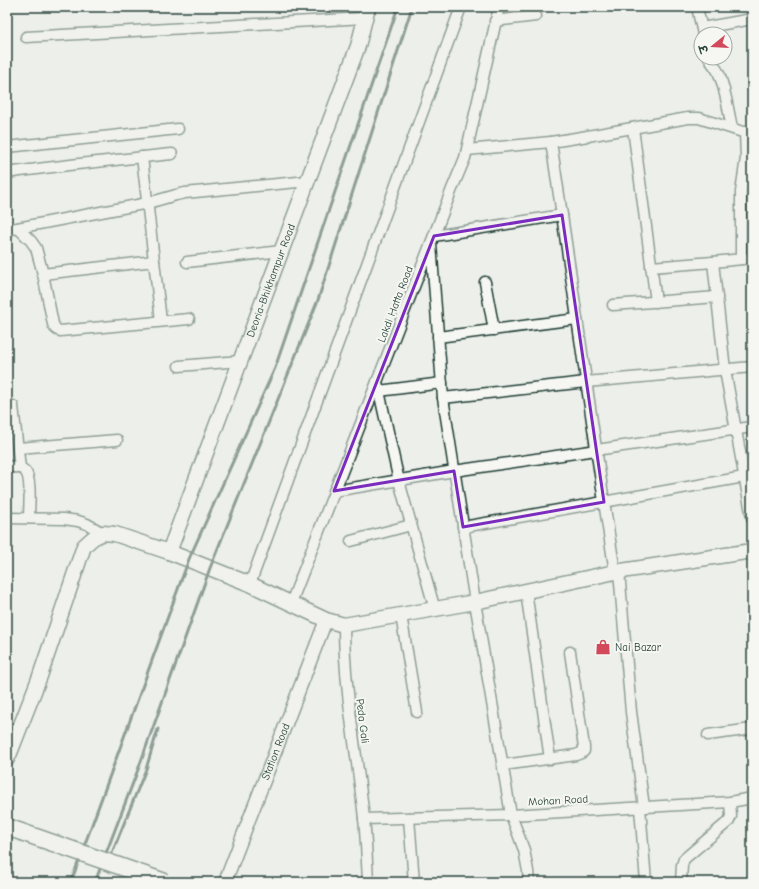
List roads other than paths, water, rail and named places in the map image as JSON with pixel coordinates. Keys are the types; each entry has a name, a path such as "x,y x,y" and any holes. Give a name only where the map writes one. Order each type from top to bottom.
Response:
{"main road":[{"name":"Deoria-Bhikhampur Road","path":"169,552 358,46 367,13"},
{"path":"7,759 40,676 84,546 93,538 103,533 115,534 169,552 250,584 326,620 344,625 475,602 617,571 752,551"},
{"path":"7,827 165,882"}],"street":[{"path":"250,584 461,7"},
{"name":"Lakdi Hatta Road","path":"291,603 334,492 378,387 432,240 465,158 498,7"},
{"path":"697,7 701,26"},
{"path":"26,37 367,13"},
{"path":"495,21 536,16"},
{"path":"723,26 752,19"},
{"path":"715,66 724,91 732,128"},
{"path":"467,150 550,142 688,118 699,118 749,134 741,192 741,259"},
{"path":"633,128 656,302"},
{"path":"7,147 178,129"},
{"path":"550,142 596,451 617,571 642,807 646,882"},
{"path":"7,173 172,154"},
{"path":"142,157 161,321"},
{"path":"7,230 148,203 185,193 308,181"},
{"path":"530,882 524,850 511,815 454,472 443,398 432,240 562,215"},
{"path":"18,228 36,248 53,324 57,330 60,331 189,319"},
{"path":"187,262 281,252"},
{"path":"651,267 752,258"},
{"path":"43,274 154,260"},
{"path":"713,262 725,370 744,477 750,491 752,518"},
{"path":"485,282 494,330"},
{"path":"613,305 717,297"},
{"path":"438,337 577,320"},
{"path":"180,366 240,361"},
{"path":"443,398 586,382 752,367"},
{"path":"434,610 399,481 378,387 442,384"},
{"path":"13,406 20,468"},
{"path":"334,492 454,472 752,428"},
{"path":"18,448 116,440"},
{"path":"7,466 20,468 25,471 28,476 29,518"},
{"path":"463,526 744,477"},
{"path":"7,518 78,521 103,533"},
{"path":"351,541 411,525"},
{"path":"526,591 550,759"},
{"path":"401,615 417,712"},
{"name":"Station Road","path":"225,882 326,620"},
{"name":"Peda Gali","path":"344,625 347,687 364,819 368,882"},
{"path":"503,765 576,755 584,751 570,652"},
{"path":"708,735 752,729"},
{"name":"Mohan Road","path":"364,819 511,815 730,802 752,798"},
{"path":"681,882 684,859 729,821 732,816 730,802"},
{"path":"408,818 414,882"}],"railway":[{"path":"71,882 189,559 275,368 398,7"},
{"path":"95,882 139,767 210,568 318,300 412,7"},
{"path":"108,863 146,769 158,729"}],"place":[{"name":"Nai Bazar","path":"603,647"}]}
